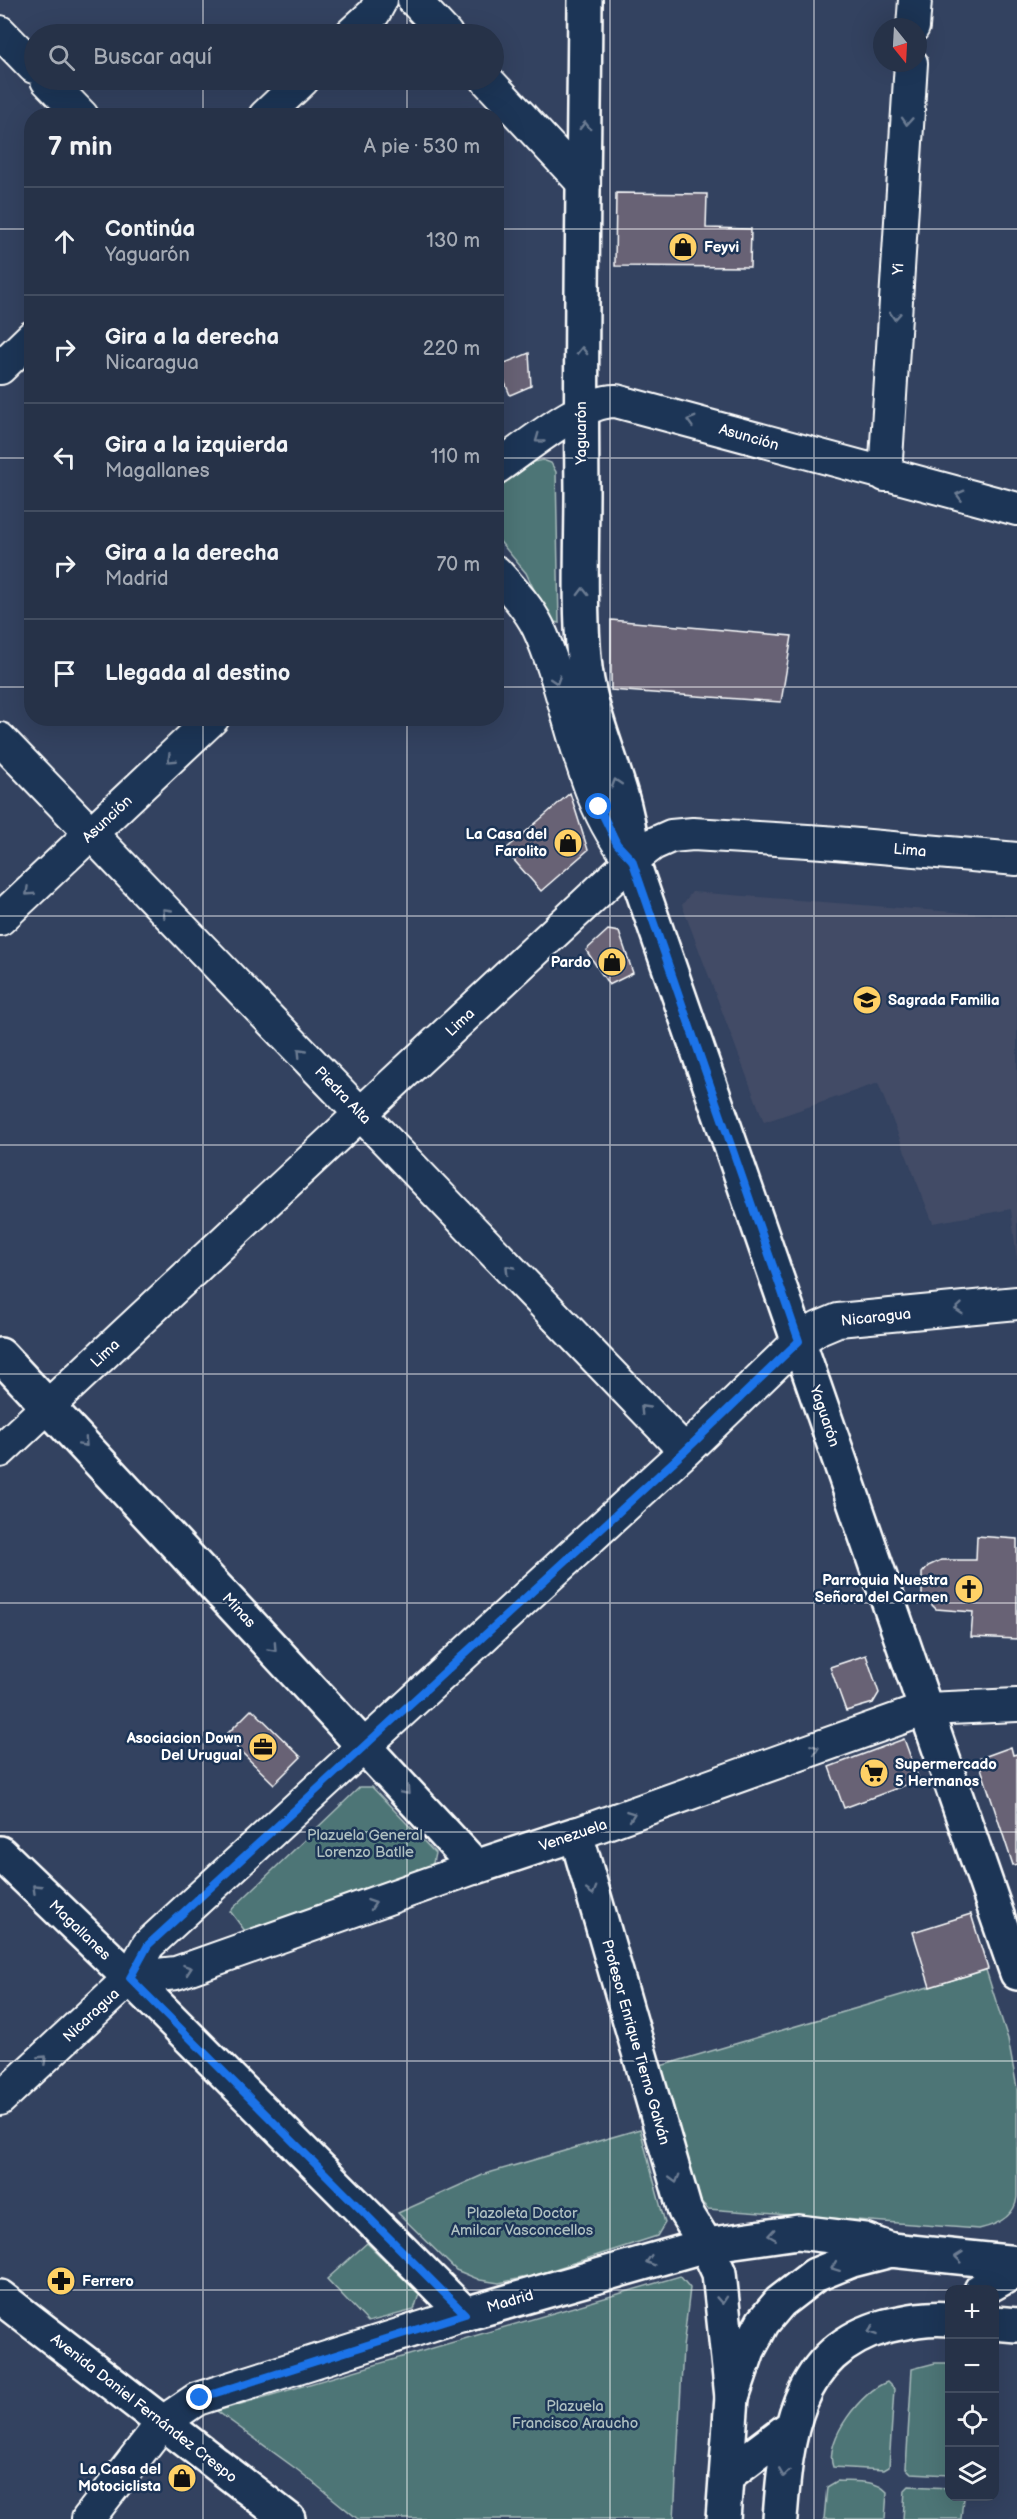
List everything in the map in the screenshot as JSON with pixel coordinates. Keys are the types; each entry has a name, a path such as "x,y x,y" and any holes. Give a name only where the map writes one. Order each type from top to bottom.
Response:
{"street":[{"path":"362,24 374,13 381,0"},
{"path":"414,0 437,24"},
{"name":"Yaguarón","path":"585,0 581,410 584,656 590,696 627,822 632,860 1017,1972"},
{"path":"914,18 915,0"},
{"path":"0,32 24,57"},
{"name":"Yi","path":"885,475 910,72"},
{"path":"57,90 74,108"},
{"path":"273,108 292,90"},
{"path":"496,90 584,184"},
{"path":"0,368 24,345"},
{"name":"Asunción","path":"504,463 581,410 609,400 625,402 885,475 1017,509"},
{"name":"Yaguarón","path":"504,582 537,625 599,807 617,844 632,860"},
{"name":"Asunción","path":"0,919 205,726"},
{"name":"Piedra Alta","path":"0,739 685,1451"},
{"name":"Lima","path":"0,1450 632,860 653,844 671,836 693,834 824,842 1017,860"},
{"name":"Nicaragua","path":"0,2099 130,1978 148,1945 685,1451 799,1341 819,1328 838,1320 1017,1303"},
{"name":"Minas","path":"0,1355 476,1867"},
{"name":"Venezuela","path":"130,1978 176,1973 926,1709 1017,1705"},
{"name":"Profesor Enrique Tierno Galván","path":"576,1834 685,2211 706,2245 719,2273 732,2397"},
{"name":"Magallanes","path":"0,1853 130,1978 465,2314"},
{"name":"Madrid","path":"88,2519 163,2422 196,2399 465,2314 706,2245 798,2232 864,2240 891,2250"},
{"path":"723,2519 732,2397 748,2350 763,2322 780,2302 815,2275 852,2260 891,2250 1017,2262"},
{"path":"989,2285 1017,2270"},
{"name":"Avenida Daniel Fernández Crespo","path":"0,2297 288,2519"},
{"path":"780,2519 791,2427 806,2388 823,2363 844,2344 868,2331 943,2314"},
{"path":"999,2323 1017,2325"},
{"path":"726,2476 791,2427"}],"shaded area":[{"name":"Sagrada Familia","path":"692,892 1017,917 1017,1260 1011,1209 933,1223 878,1083 764,1122 682,905"}],"green space":[{"path":"543,460 551,463 556,472 559,623 549,621 526,573 504,546 504,480 534,462"},
{"name":"Plazuela General Lorenzo Batlle","path":"360,1787 372,1787 435,1853 433,1863 426,1870 245,1931 230,1911"},
{"path":"986,1970 1008,2039 1017,2088 1017,2197 1013,2210 1004,2219 979,2229 708,2209 695,2195 657,2067"},
{"name":"Plazoleta Doctor Amilcar Vasconcellos","path":"640,2129 665,2223 657,2236 536,2275 499,2283 480,2280 456,2270 398,2213 485,2174"},
{"path":"367,2243 419,2294 414,2310 368,2322 327,2279"},
{"name":"Plazuela Francisco Araucho","path":"680,2276 690,2288 683,2348 674,2519 358,2519 299,2471 217,2411"},
{"path":"945,2363 945,2475 911,2473 906,2468 912,2369"},
{"path":"887,2382 894,2389 889,2467 884,2470 833,2467 831,2456 834,2443 847,2417 867,2395"},
{"path":"837,2481 864,2482 882,2488 887,2492 885,2519 824,2519 827,2487"},
{"path":"909,2486 945,2488 945,2501 963,2501 961,2519 903,2519 905,2490"}],"building":[{"name":"Feyvi","path":"616,193 707,194 706,228 751,229 750,267 615,266"},
{"path":"529,353 531,386 510,395 504,380 504,363"},
{"path":"611,620 792,636 781,702 611,690"},
{"path":"570,793 588,850 541,891 505,850"},
{"name":"Pardo","path":"608,930 619,932 633,973 609,985 586,950"},
{"name":"Parroquia Nuestra Señora del Carmen","path":"977,1536 1017,1539 1017,1639 971,1637 973,1612 936,1609 922,1595 922,1573 928,1566 941,1560 976,1560"},
{"path":"866,1655 879,1693 873,1703 846,1711 830,1667"},
{"name":"Asociacion Down Del Urugual","path":"252,1709 301,1757 274,1784 225,1736"},
{"name":"Supermercado 5 Hermanos","path":"904,1739 919,1780 844,1808 829,1767"},
{"path":"1011,1747 1013,1755 1017,1754 1017,1864 1013,1865 978,1759"},
{"path":"971,1914 988,1969 930,1987 913,1932"}],"place":[{"name":"Feyvi","path":"683,247"},
{"name":"La Casa del Farolito","path":"568,843"},
{"name":"Pardo","path":"612,962"},
{"name":"Sagrada Familia","path":"867,1000"},
{"name":"Parroquia Nuestra Señora del Carmen","path":"969,1589"},
{"name":"Asociacion Down Del Urugual","path":"263,1747"},
{"name":"Supermercado 5 Hermanos","path":"874,1773"},
{"name":"Ferrero","path":"61,2281"},
{"name":"La Casa del Motociclista","path":"182,2478"}],"route":[{"path":"200,2398 465,2314 130,1978 148,1945 685,1451 799,1341 632,860 617,844 599,807"}]}
